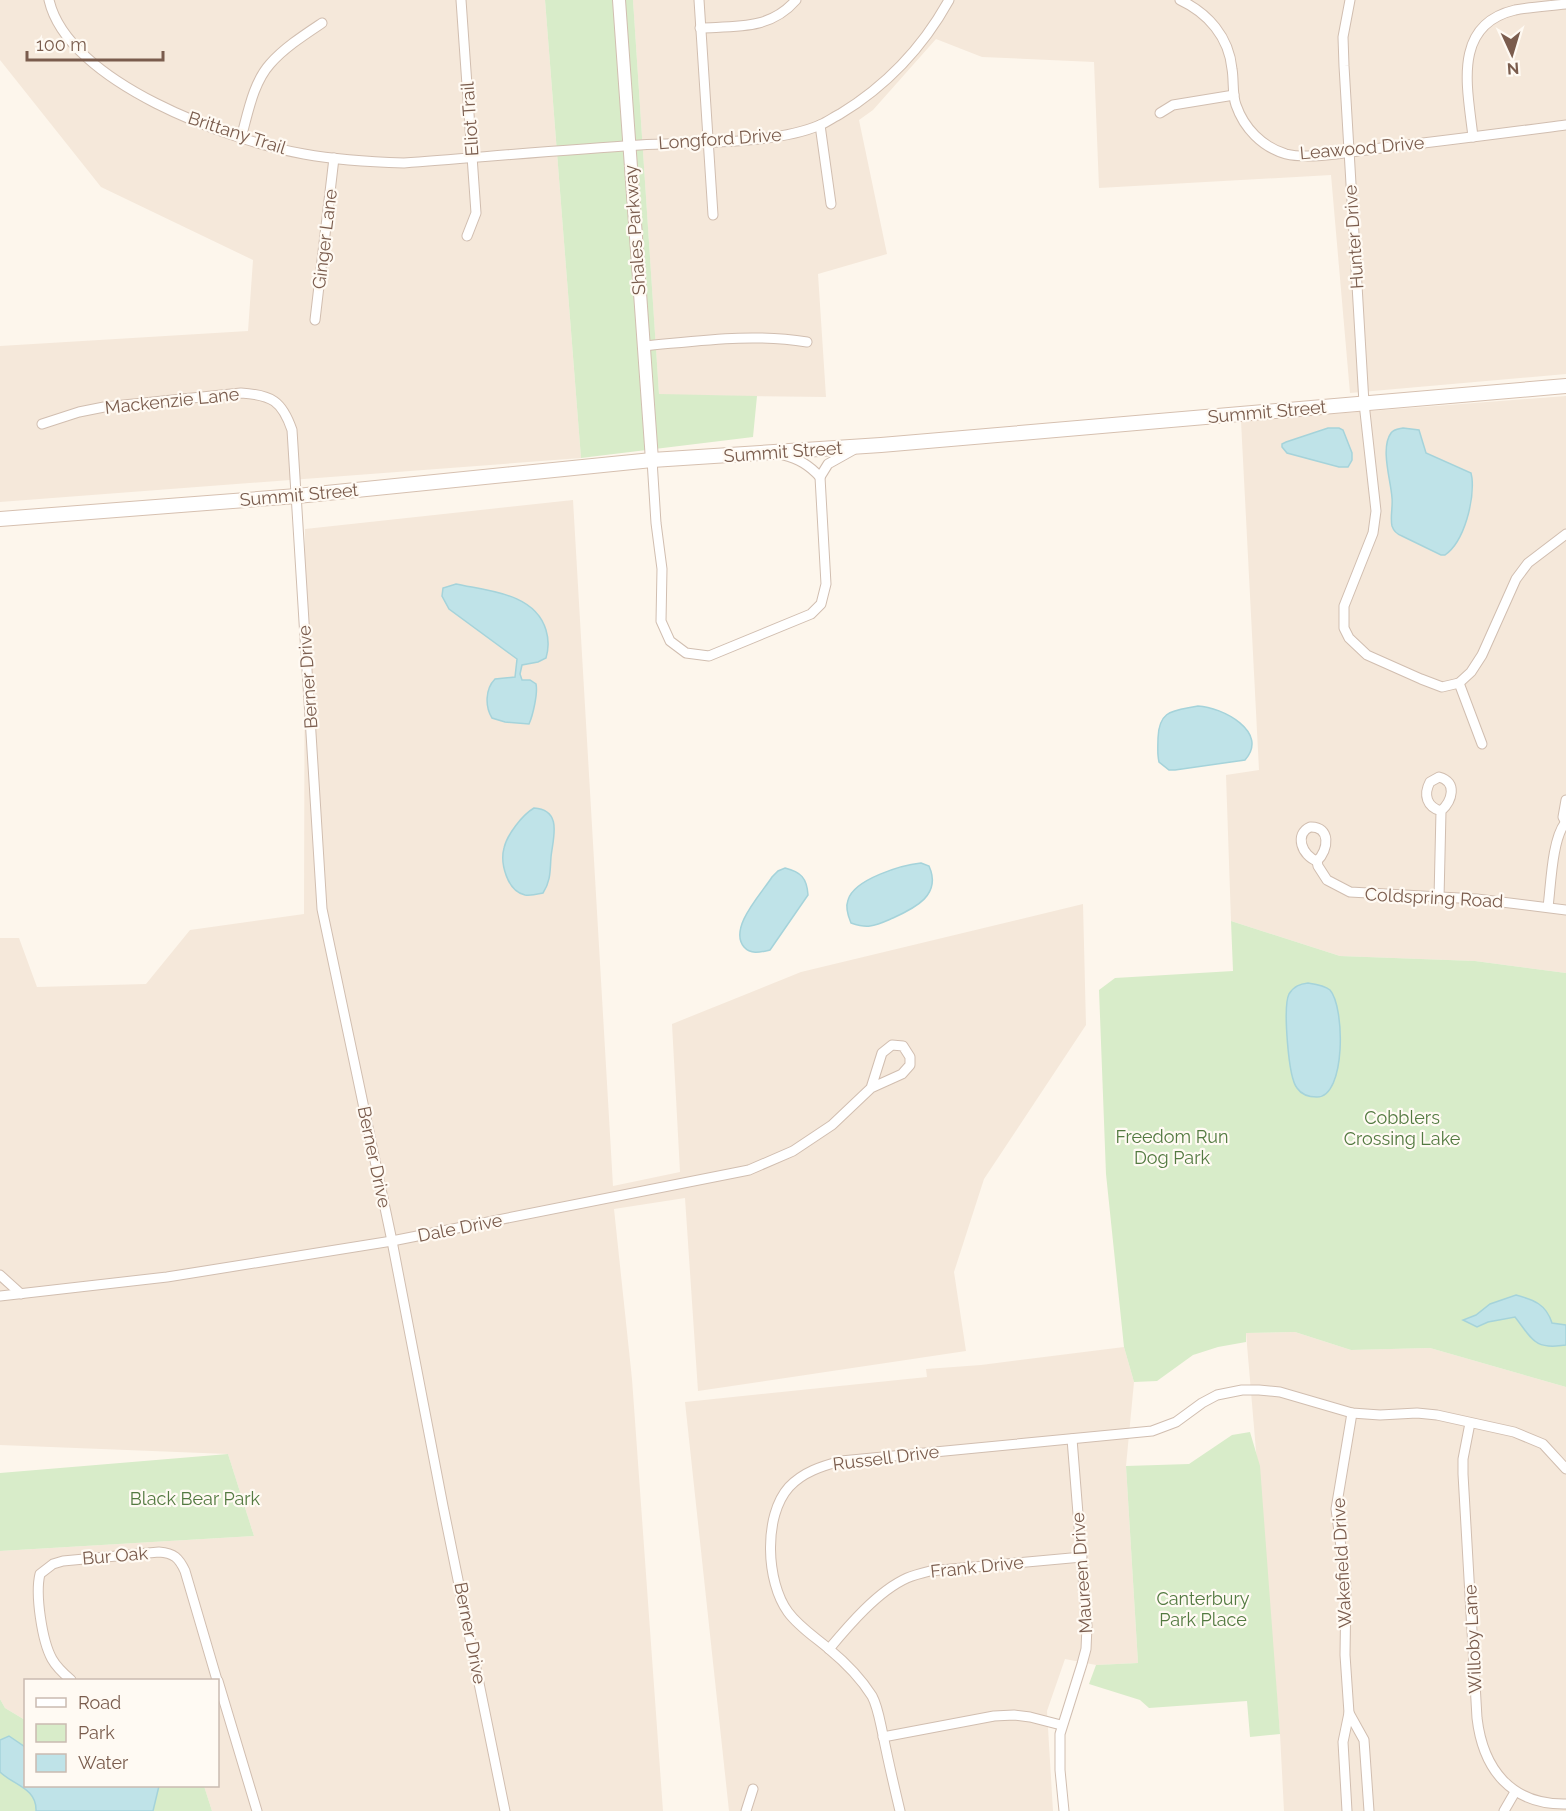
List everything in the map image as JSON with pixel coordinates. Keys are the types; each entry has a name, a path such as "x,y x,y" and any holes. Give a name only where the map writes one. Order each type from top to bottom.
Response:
{"main road":[{"name":"Summit Street","path":"0,519 297,495 652,460 881,446 1566,386"}],"street":[{"name":"Brittany Trail","path":"49,0 61,25 78,50 94,64 119,82 189,119 241,138 303,154 404,162 472,157"},
{"name":"Eliot Trail","path":"461,0 476,213 467,236"},
{"name":"Shales Parkway","path":"619,0 652,460"},
{"path":"699,0 713,214"},
{"path":"700,28 746,26 767,21 784,12 796,0"},
{"name":"Longford Drive","path":"472,157 756,139 790,134 820,125 875,90 892,75 923,39 949,0"},
{"name":"Leawood Drive","path":"1180,0 1197,10 1220,32 1230,55 1236,104 1247,126 1260,141 1288,154 1349,152 1566,125"},
{"name":"Hunter Drive","path":"1350,0 1343,37 1364,403 1376,511 1373,532 1344,606 1344,628 1348,638 1367,655 1442,687 1459,683"},
{"path":"1473,137 1466,71 1470,48 1477,35 1499,16 1514,10 1566,4"},
{"path":"241,138 263,73 280,54 322,23"},
{"path":"1160,113 1173,105 1234,95"},
{"path":"820,125 831,204"},
{"name":"Ginger Lane","path":"315,320 334,158"},
{"path":"643,346 753,337 807,342"},
{"name":"Mackenzie Lane","path":"42,424 104,407 241,393 262,394 276,402 286,413 292,430 297,495"},
{"path":"652,460 662,569 662,621 670,640 686,653 709,656 811,614 820,604 826,584 820,477 828,464 851,450 881,446"},
{"path":"768,453 801,461 820,477"},
{"name":"Berner Drive","path":"297,495 322,909 392,1241 443,1506 506,1811"},
{"path":"1482,744 1459,683 1471,672 1482,655 1516,579 1528,562 1566,534"},
{"path":"1548,907 1556,847 1560,831 1565,823 1563,809 1566,800"},
{"path":"1439,898 1441,812"},
{"name":"Coldspring Road","path":"1317,861 1328,880 1350,892 1478,899 1566,910"},
{"name":"Dale Drive","path":"0,1296 167,1277 392,1241 749,1170 793,1151 832,1125 871,1088 902,1074 910,1065 910,1057 903,1046 892,1045 882,1053 871,1088"},
{"path":"0,1275 21,1294"},
{"name":"Russell Drive","path":"900,1811 873,1699 859,1675 796,1622 780,1601 774,1585 771,1534 775,1515 782,1497 801,1477 823,1466 842,1461 1152,1431 1176,1422 1217,1395 1242,1390 1280,1392 1352,1413 1437,1415 1514,1432 1534,1440 1552,1452 1566,1469"},
{"name":"Wakefield Drive","path":"1347,1811 1343,1742 1348,1713 1345,1655 1346,1586 1336,1509 1352,1413"},
{"name":"Willoby Lane","path":"1470,1423 1463,1459 1479,1733 1483,1748 1494,1770 1515,1791 1545,1803 1566,1804"},
{"name":"Maureen Drive","path":"1064,1811 1059,1754 1061,1725 1086,1649 1087,1626 1072,1439"},
{"name":"Bur Oak","path":"70,1679 52,1659 47,1645 39,1594 40,1574 53,1564 63,1561 159,1552 172,1553 180,1560 185,1571 216,1679"},
{"name":"Frank Drive","path":"829,1649 885,1591 907,1578 930,1571 1082,1557"},
{"name":"Bur Oak","path":"219,1693 257,1811"},
{"name":"Wakefield Drive","path":"1348,1713 1364,1740 1369,1811"},
{"path":"883,1737 994,1716 1022,1716 1061,1725"},
{"path":"746,1811 753,1789"},
{"path":"1504,1811 1515,1791"}],"shaded area":[{"path":"0,0 545,0 581,458 0,502 0,346 248,331 253,260 101,187 0,60"},
{"path":"633,0 1566,0 1566,374 1350,393 1331,175 1099,188 1094,62 982,57 936,39 873,110 859,120 887,254 818,274 826,397 659,395"},
{"path":"1566,396 1566,973 1475,961 1340,956 1231,921 1226,775 1259,770 1241,421"},
{"path":"573,500 613,1186 680,1172 672,1024 801,972 1083,904 1086,1025 984,1179 954,1272 966,1351 698,1391 685,1198 614,1209 632,1379 663,1811 212,1811 204,1787 219,1787 219,1679 24,1679 24,1719 5,1708 0,1699 0,1551 254,1536 228,1454 0,1445 0,938 19,938 37,987 146,984 190,930 304,914 305,529"},
{"path":"1295,1332 1351,1350 1430,1348 1566,1387 1566,1811 1284,1811 1280,1734 1246,1333"},
{"path":"1124,1347 1134,1382 1126,1466 1138,1663 1096,1665 1065,1659 1047,1711 1053,1811 729,1811 685,1402 927,1377 926,1369 981,1365"}],"green space":[{"path":"545,0 633,0 659,394 757,396 753,437 581,458"},
{"name":"Cobblers Crossing Lake","path":"1231,921 1340,956 1475,961 1566,973 1566,1387 1430,1348 1351,1350 1295,1332 1246,1333 1246,1342 1218,1347 1193,1355 1157,1381 1134,1382 1124,1347 1106,1174 1099,990 1115,978 1233,971"},
{"name":"Canterbury Park Place","path":"1250,1432 1260,1466 1280,1734 1250,1737 1247,1701 1149,1708 1140,1700 1089,1684 1096,1665 1138,1663 1126,1466 1189,1464 1232,1435"},
{"name":"Black Bear Park","path":"228,1454 254,1536 0,1551 0,1473"},
{"path":"0,1699 5,1708 24,1719 24,1787 204,1787 212,1811 0,1811"}],"water":[{"path":"1328,428 1343,430 1352,453 1352,460 1348,467 1339,467 1287,453 1282,447 1282,444 1286,442"},
{"path":"1403,428 1419,430 1426,453 1471,473 1472,487 1467,520 1458,540 1445,555 1399,534 1392,526 1392,498 1386,447 1391,433"},
{"path":"456,584 509,596 532,608 540,618 548,637 546,658 522,665 520,674 522,680 530,680 536,684 535,704 529,724 505,722 492,718 487,703 489,688 495,679 515,677 517,659 449,609 442,596 443,588"},
{"path":"1198,706 1208,707 1230,716 1247,731 1252,740 1251,750 1245,760 1175,770 1169,770 1159,762 1158,738 1161,721 1169,713"},
{"path":"534,808 543,810 553,819 554,834 550,875 543,893 525,895 509,882 504,868 503,854 512,831 520,820"},
{"path":"921,863 929,866 932,885 929,893 917,905 879,924 865,926 851,923 847,903 852,892 859,886 880,874"},
{"path":"785,868 805,880 808,895 770,950 750,951 744,947 740,939 743,921 772,877"},
{"path":"1308,983 1330,990 1335,999 1340,1031 1338,1068 1333,1083 1326,1093 1317,1097 1306,1095 1297,1088 1291,1070 1287,1041 1286,1012 1289,994 1297,986"},
{"path":"1516,1295 1543,1307 1552,1323 1566,1325 1566,1345 1547,1346 1535,1342 1515,1317 1488,1322 1477,1327 1463,1320 1476,1315 1490,1304"},
{"path":"9,1736 24,1746 24,1787 159,1787 153,1811 36,1811 33,1797 0,1772 0,1740"}],"park label":[{"name":"Freedom Run Dog Park","path":"1172,1147"}]}
